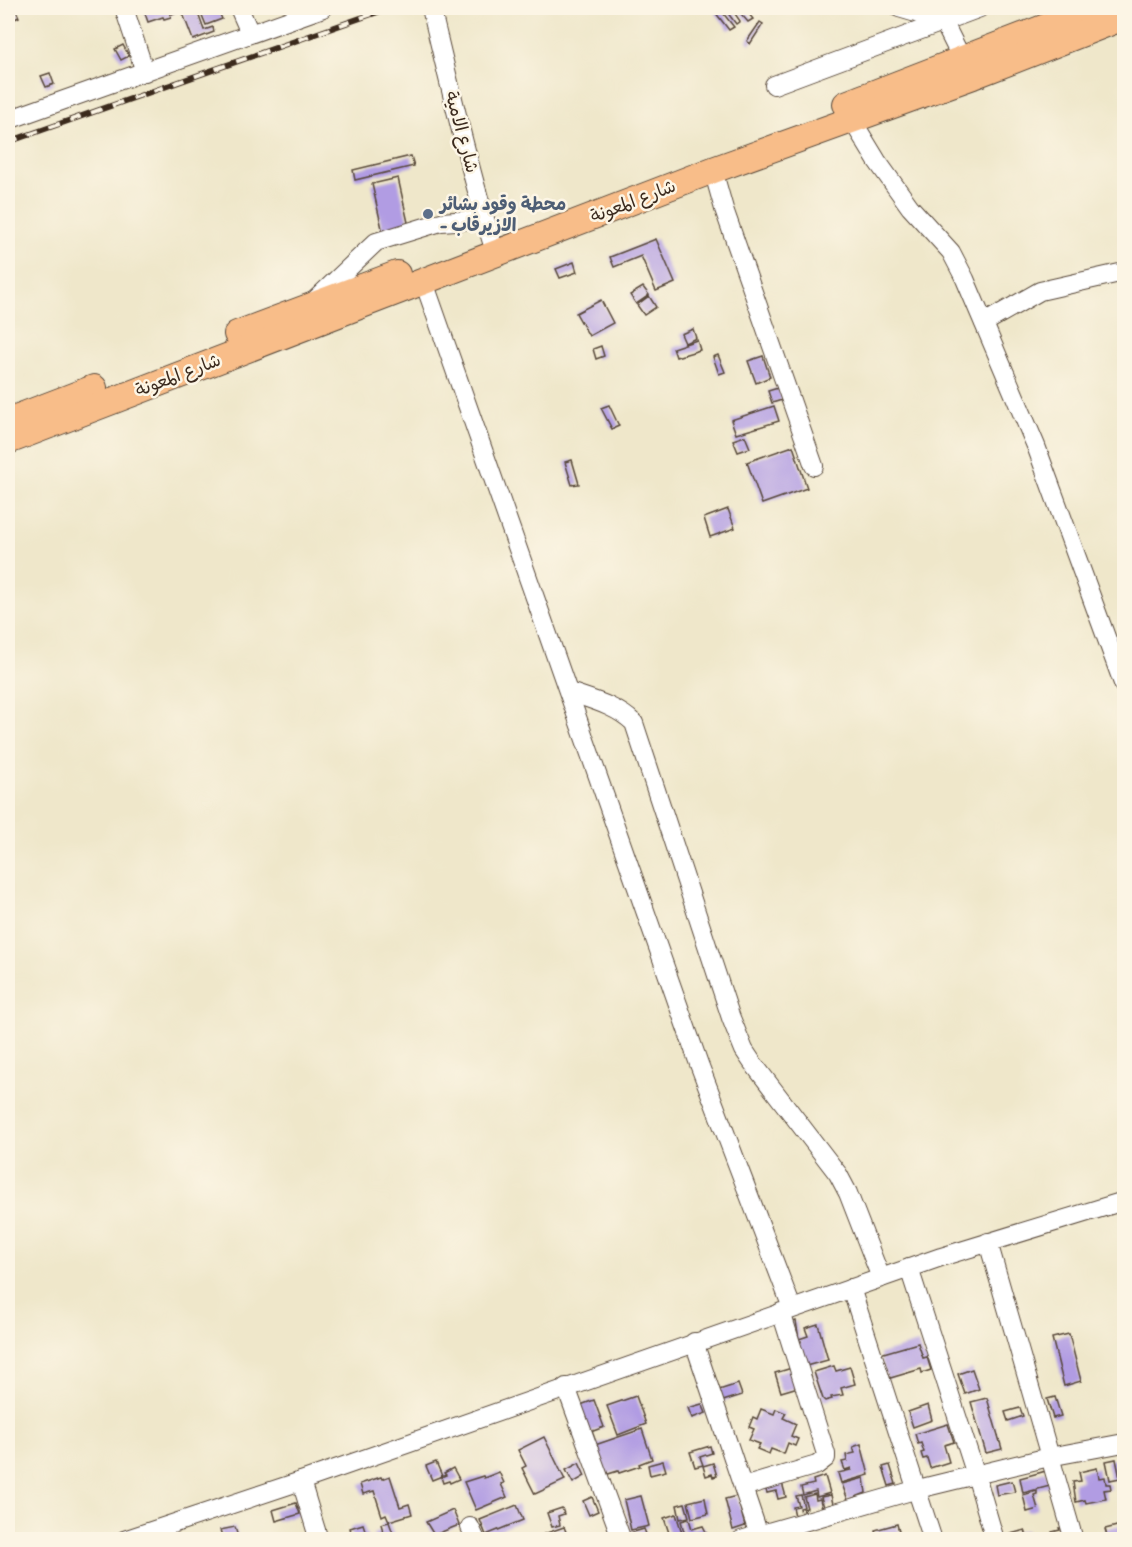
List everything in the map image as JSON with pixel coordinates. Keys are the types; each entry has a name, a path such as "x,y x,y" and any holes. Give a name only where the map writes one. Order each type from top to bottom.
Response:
{"highway":[{"name":"شارع المعونة","path":"8,421 1095,8"},
{"name":"شارع المعونة","path":"8,441 178,374 424,282 491,237 712,170 1125,17"}],"street":[{"path":"124,8 145,72"},
{"path":"239,8 250,33"},
{"path":"8,120 323,8"},
{"name":"شارع الامية","path":"431,8 491,237"},
{"path":"899,8 943,21 962,59"},
{"path":"774,85 980,8"},
{"path":"852,120 904,200 951,252 984,323 1055,495 1125,686"},
{"path":"712,170 814,466"},
{"path":"309,307 376,242 441,222 491,237"},
{"path":"984,323 1040,291 1125,272"},
{"path":"424,282 787,1310 826,1454 826,1458 817,1465 743,1487"},
{"path":"569,692 613,708 625,714 634,723 731,1018 744,1050 838,1174 848,1193 881,1278"},
{"path":"124,1539 146,1536 909,1268 1125,1201"},
{"path":"988,1242 1074,1539"},
{"path":"909,1268 995,1539"},
{"path":"851,1288 933,1539"},
{"path":"694,1342 743,1487 750,1537 804,1531 918,1489 1049,1457 1125,1443"},
{"path":"566,1387 622,1539"},
{"path":"301,1481 319,1539"}],"building":[{"path":"8,8 15,8 19,17 8,22"},
{"path":"143,8 168,8 171,17 148,22"},
{"path":"169,8 185,8 172,14"},
{"path":"185,8 196,8 204,30 213,27 214,32 193,40 182,11"},
{"path":"199,8 224,8 218,10 222,19 206,25"},
{"path":"719,8 734,27 729,30 715,12"},
{"path":"724,8 731,8 740,21 736,24"},
{"path":"736,8 744,8 753,19 748,22"},
{"path":"760,22 763,24 750,44 747,41"},
{"path":"123,45 129,56 121,60 115,49"},
{"path":"50,73 54,84 46,87 41,76"},
{"path":"411,156 414,166 355,180 353,170"},
{"path":"398,178 409,227 383,233 372,184"},
{"path":"656,239 675,283 656,291 641,256 614,267 610,257"},
{"path":"574,262 577,272 560,278 556,269"},
{"path":"643,287 649,295 636,304 630,295"},
{"path":"649,296 656,307 644,315 637,305"},
{"path":"601,300 613,323 589,336 576,313"},
{"path":"693,329 696,338 685,343 681,334"},
{"path":"697,340 700,350 676,357 673,348"},
{"path":"601,346 604,356 596,359 593,349"},
{"path":"718,355 725,372 719,374 713,357"},
{"path":"763,356 770,377 756,383 748,361"},
{"path":"778,388 782,400 772,403 768,391"},
{"path":"609,405 619,426 612,429 601,408"},
{"path":"774,406 779,421 736,434 731,420"},
{"path":"745,436 750,448 738,452 733,440"},
{"path":"793,446 807,488 762,504 747,462"},
{"path":"572,460 579,484 572,485 565,462"},
{"path":"728,509 735,528 710,537 704,518"},
{"path":"796,1321 799,1339 808,1336 805,1328 818,1324 828,1360 802,1367 795,1344 801,1341 794,1343 786,1324"},
{"path":"1069,1334 1081,1381 1064,1386 1052,1338"},
{"path":"918,1343 923,1358 927,1357 931,1370 922,1373 921,1369 887,1379 880,1354"},
{"path":"834,1366 836,1371 850,1367 855,1384 841,1388 843,1395 831,1397 832,1399 825,1401 814,1372"},
{"path":"792,1368 798,1387 781,1392 775,1373"},
{"path":"972,1369 979,1389 965,1394 958,1374"},
{"path":"738,1384 742,1395 723,1401 719,1390"},
{"path":"636,1396 646,1424 618,1435 607,1406"},
{"path":"1055,1397 1061,1416 1053,1418 1047,1399"},
{"path":"987,1398 1002,1449 986,1453 971,1402"},
{"path":"594,1400 604,1427 588,1433 578,1406"},
{"path":"702,1404 706,1413 692,1418 688,1408"},
{"path":"928,1405 932,1420 913,1427 908,1412"},
{"path":"1020,1408 1023,1416 1008,1421 1005,1412"},
{"path":"761,1409 774,1414 776,1409 786,1413 783,1418 796,1424 791,1436 798,1439 795,1446 788,1443 784,1454 771,1449 769,1454 757,1449 760,1444 749,1440 754,1429 749,1427 753,1417 757,1419"},
{"path":"948,1424 954,1442 944,1445 949,1462 930,1468 927,1458 923,1459 921,1453 924,1452 915,1434"},
{"path":"642,1429 652,1459 639,1464 640,1466 605,1475 595,1445"},
{"path":"544,1437 565,1480 535,1494 522,1468 526,1466 518,1450"},
{"path":"861,1444 869,1475 841,1483 838,1473 851,1470 851,1468 845,1470 842,1462 847,1461 846,1455 855,1453 853,1447"},
{"path":"710,1446 712,1453 700,1457 703,1465 695,1467 690,1452"},
{"path":"1116,1459 1120,1478 1110,1480 1106,1461"},
{"path":"663,1461 666,1471 650,1475 648,1465"},
{"path":"436,1462 442,1476 432,1480 426,1466"},
{"path":"579,1463 585,1476 573,1483 566,1470"},
{"path":"713,1463 717,1476 713,1477 712,1474 706,1476 703,1466"},
{"path":"890,1465 896,1484 889,1486 883,1467"},
{"path":"453,1468 459,1479 443,1483 441,1477"},
{"path":"1097,1468 1099,1478 1105,1477 1106,1484 1110,1484 1111,1489 1104,1490 1106,1499 1086,1503 1085,1500 1076,1502 1073,1482 1081,1481 1079,1472"},
{"path":"1046,1471 1050,1486 1023,1493 1020,1478"},
{"path":"499,1472 507,1497 476,1510 464,1482"},
{"path":"390,1476 400,1507 409,1504 412,1514 389,1521 386,1514 382,1516 374,1491 363,1494 360,1484"},
{"path":"825,1476 830,1493 817,1497 816,1491 803,1495 801,1487 814,1484 813,1480"},
{"path":"864,1478 866,1493 848,1500 842,1484"},
{"path":"781,1479 786,1497 778,1499 776,1491 767,1493 764,1484"},
{"path":"1012,1481 1015,1492 997,1495 995,1485"},
{"path":"1037,1491 1034,1495 1038,1509 1027,1512 1023,1495"},
{"path":"815,1494 816,1500 820,1499 822,1508 805,1513 803,1509 807,1508 804,1497"},
{"path":"801,1495 804,1507 800,1508 801,1514 795,1516 793,1507 799,1506 796,1496"},
{"path":"831,1495 833,1504 824,1507 821,1497"},
{"path":"641,1496 649,1526 631,1530 624,1500"},
{"path":"737,1496 745,1526 733,1530 725,1499"},
{"path":"592,1497 598,1511 589,1515 583,1501"},
{"path":"705,1498 708,1514 692,1518 688,1502"},
{"path":"296,1503 300,1514 276,1521 273,1510"},
{"path":"685,1503 689,1517 680,1519 677,1505"},
{"path":"517,1505 523,1520 486,1535 480,1520"},
{"path":"562,1508 564,1514 558,1516 560,1525 552,1527 547,1513"},
{"path":"453,1510 459,1525 434,1535 426,1522"},
{"path":"676,1514 684,1539 671,1539 664,1518"},
{"path":"689,1519 692,1529 703,1526 708,1536 686,1539 681,1521"},
{"path":"389,1522 395,1539 375,1539 373,1534 383,1531 381,1524"},
{"path":"363,1524 368,1539 353,1539 350,1528"},
{"path":"897,1524 901,1539 877,1539 875,1530"},
{"path":"1121,1525 1124,1539 1108,1539 1105,1529"},
{"path":"235,1527 238,1537 223,1539 220,1530"},
{"path":"564,1527 569,1539 546,1539 544,1534"},
{"path":"1059,1528 1062,1528 1064,1539 1054,1539 1052,1532 1060,1530"},
{"path":"644,1529 648,1539 626,1539 624,1535"},
{"path":"1025,1530 1028,1539 1008,1539 1007,1535"}],"railway":[{"path":"8,142 389,8"}],"place":[{"name":"محطة وقود بشائر - الازيرقاب","path":"428,214"}]}
